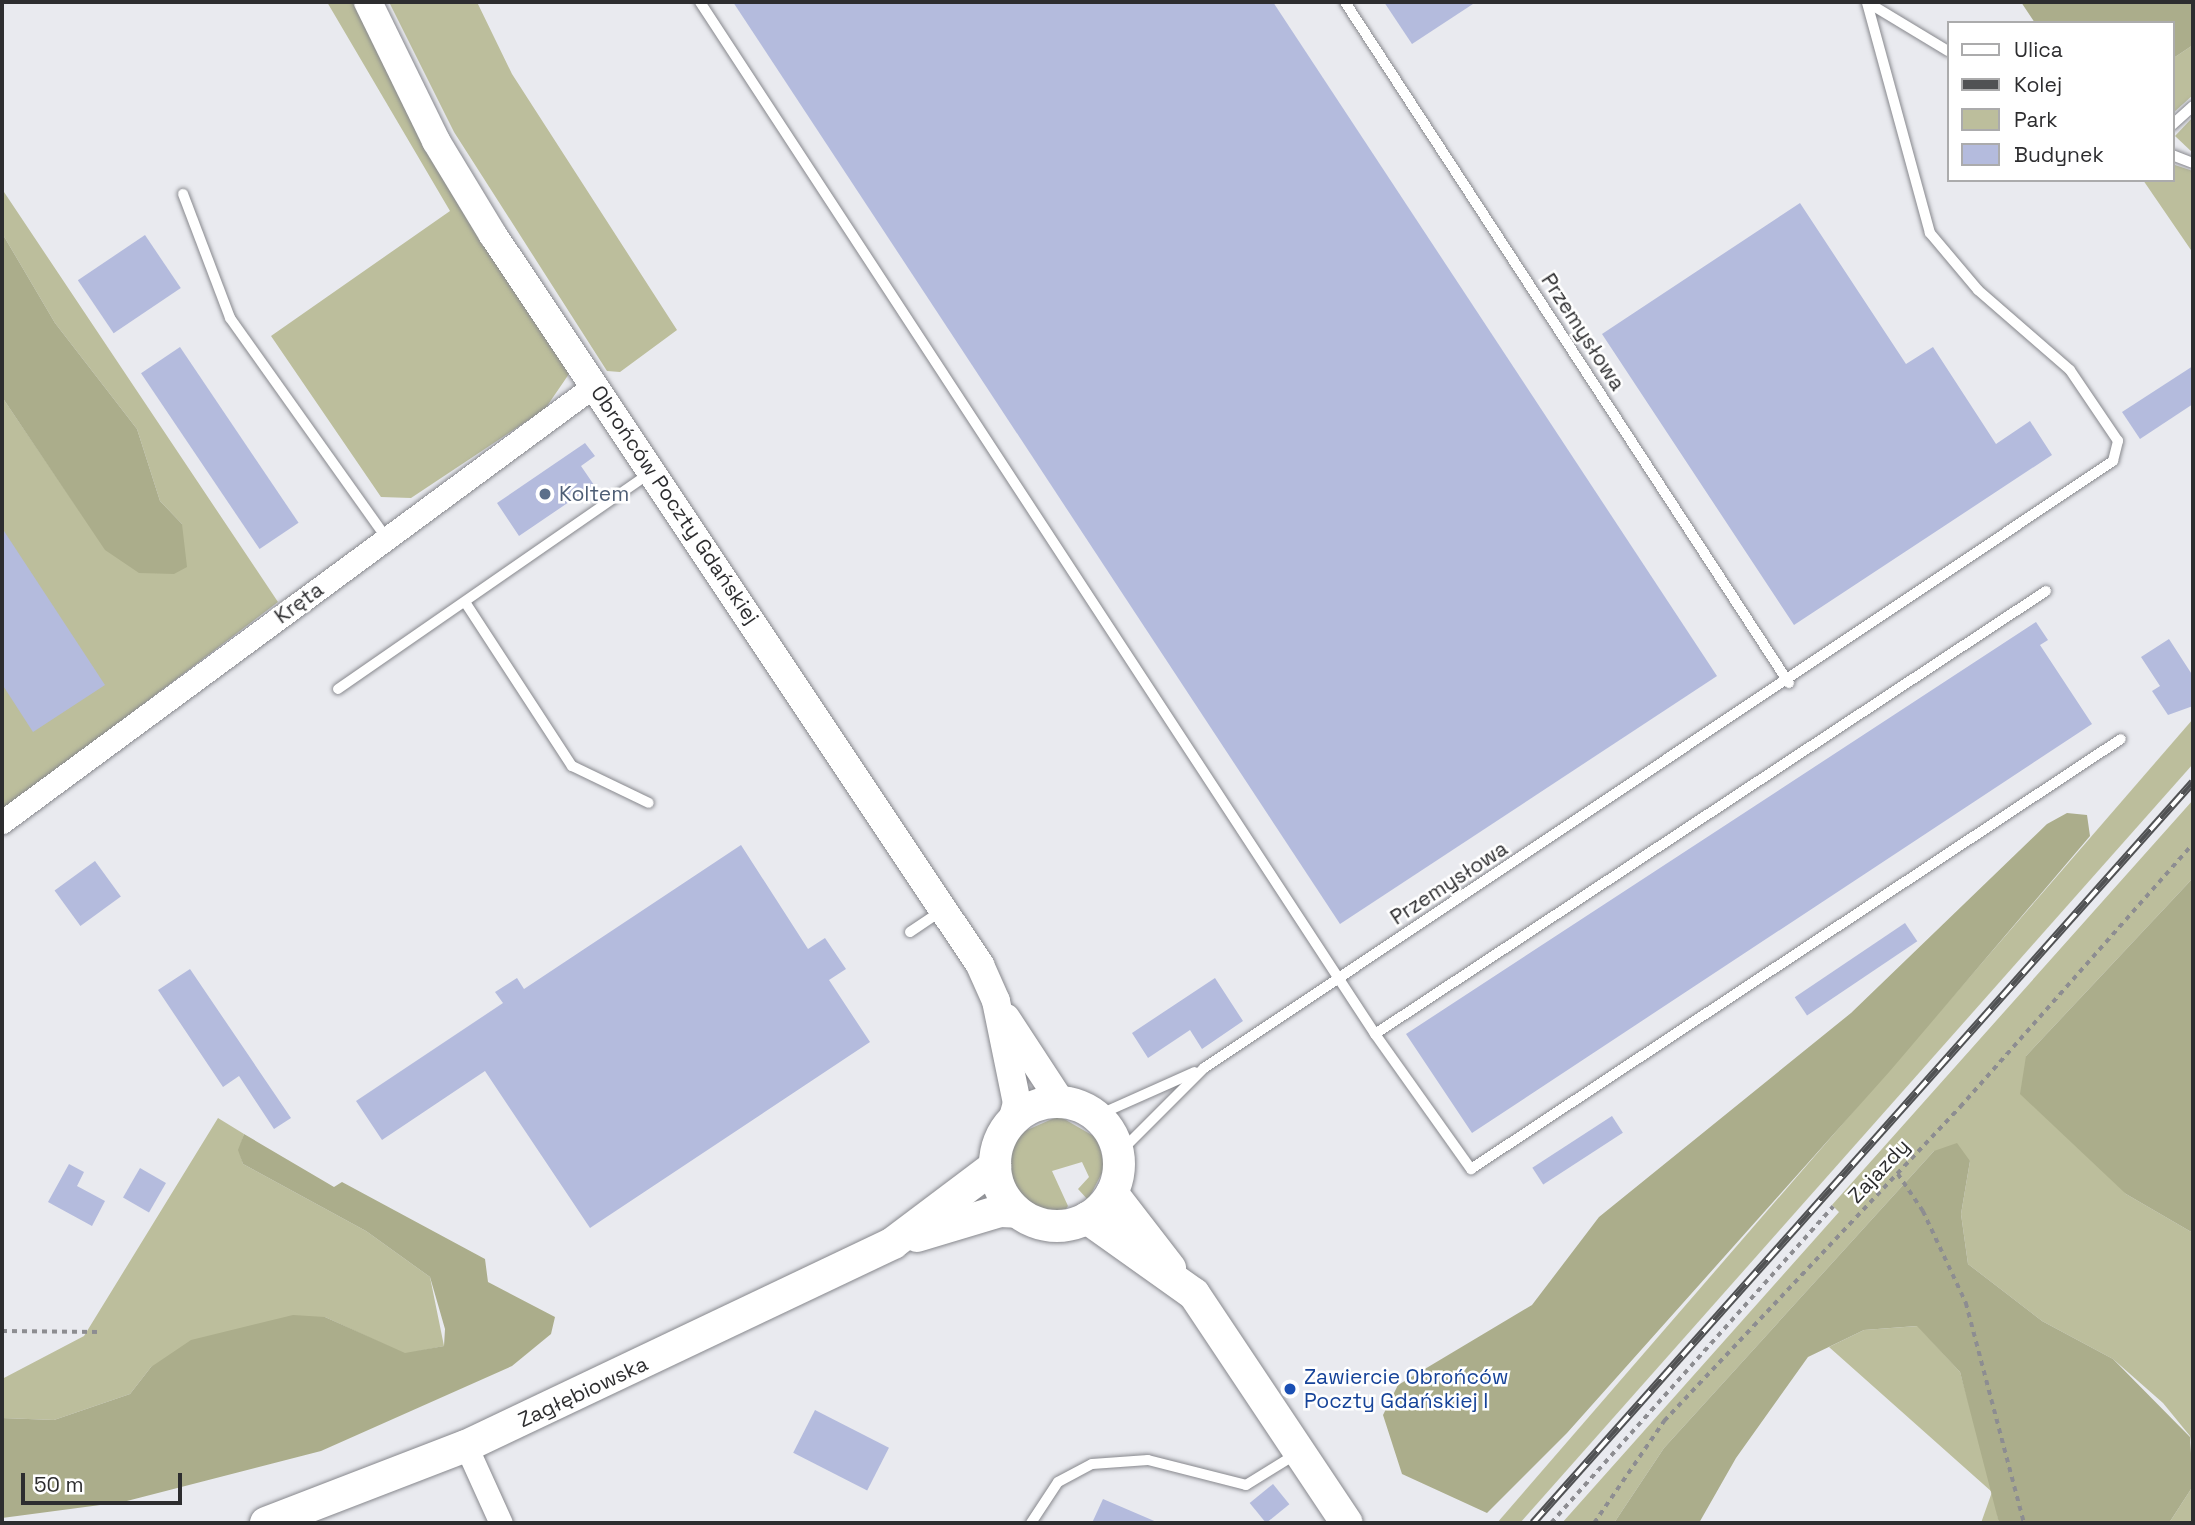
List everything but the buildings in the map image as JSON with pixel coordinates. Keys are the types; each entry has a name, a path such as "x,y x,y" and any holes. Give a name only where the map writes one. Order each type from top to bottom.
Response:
{"main road":[{"path":"1061,1102 1090,1112 1105,1125 1118,1154 1112,1193 1087,1218 1058,1226 1017,1212 999,1187 995,1166 1012,1121 1040,1104 1061,1102"},
{"name":"Zagłębiowska","path":"892,1243 995,1166"},
{"path":"1112,1193 1179,1280 1207,1311 1348,1523"},
{"name":"Zagłębiowska","path":"266,1523 466,1446 892,1243 1000,1211 1017,1212"},
{"path":"1087,1218 1179,1280"}],"street":[{"name":"Obrońców Poczty Gdańskiej","path":"368,2 436,141 943,910 1061,1102"},
{"name":"Kręta","path":"2,822 596,385"},
{"name":"Obrońców Poczty Gdańskiej","path":"996,1000 1017,1103 1012,1121"},
{"path":"466,1446 501,1523"}],"lane":[{"path":"700,2 1285,889 1375,1034 1460,1161 1471,1169 1482,1166 2121,739"},
{"name":"Przemysłowa","path":"1345,2 1789,683"},
{"path":"1867,2 1946,50"},
{"name":"Przemysłowa","path":"1204,1068 2096,478 2117,454 2118,441 2091,397 2047,348 1978,290 1930,233 1867,2"},
{"path":"2174,123 2193,106"},
{"path":"2174,156 2193,163"},
{"path":"183,194 230,318 387,539"},
{"path":"338,689 653,472"},
{"path":"1375,1034 2046,591"},
{"path":"465,601 572,766 649,803"},
{"path":"910,932 943,910"},
{"path":"1090,1112 1105,1112 1204,1068"},
{"path":"1118,1154 1204,1068"},
{"path":"1031,1523 1058,1482 1092,1464 1148,1460 1246,1485 1300,1451"}],"path":[{"name":"Zajazdy","path":"1594,1523 1664,1421 1898,1174 2193,844"},
{"path":"1898,1174 1923,1211 1966,1303 2025,1523"},
{"path":"1551,1523 1833,1206"},
{"path":"2,1331 100,1332"}],"green space":[{"path":"327,2 356,2 571,371 545,409 411,498 381,497 271,336 450,211"},
{"path":"389,2 477,2 512,74 677,330 620,372 607,371 454,132"},
{"path":"2021,2 2193,2 2193,45 2174,58 2174,21 2034,21"},
{"path":"2193,45 2193,95 2174,112 2174,58"},
{"path":"2193,117 2193,153 2175,136"},
{"path":"2174,165 2193,171 2193,253 2144,182 2174,182"},
{"path":"2,189 278,602 2,811 2,397 106,550 182,524 160,501 137,429 55,323 2,233"},
{"path":"2,233 55,323 137,429 160,501 182,524 187,567 174,574 139,573 105,550 2,397"},
{"path":"2193,719 2193,764 1520,1523 1497,1523"},
{"path":"2193,800 2193,878 2026,1056 2126,1194 2193,1233 2193,1456 2190,1436 2163,1403 2113,1359 2042,1321 1968,1264 1961,1214 1970,1161 1934,1151 1664,1448 1614,1523 1562,1523 1839,1212 1832,1205"},
{"path":"2067,813 2087,815 2090,836 1890,1071 1567,1433 1487,1513 1402,1474 1383,1415 1398,1385 1532,1305 1599,1217 1851,1013 2047,824"},
{"path":"2193,878 2193,1233 2126,1194 2020,1094 2026,1056"},
{"path":"1059,1116 1097,1138 1105,1167 1088,1200 1078,1189 1089,1177 1082,1162 1052,1171 1068,1206 1063,1213 1046,1213 1018,1196 1007,1164 1018,1134"},
{"path":"218,1118 244,1134 239,1150 243,1164 366,1231 430,1277 444,1346 405,1354 325,1317 151,1367 130,1394 54,1420 2,1418 2,1379 84,1336"},
{"path":"244,1134 334,1187 342,1182 485,1259 488,1282 555,1317 551,1334 512,1366 321,1451 123,1502 2,1518 2,1418 54,1420 130,1394 151,1367 191,1340 293,1315 325,1317 405,1353 444,1346 445,1329 430,1277 366,1231 243,1164 238,1150"},
{"path":"1957,1143 1970,1161 1961,1214 1968,1264 2042,1321 2113,1359 2190,1437 2193,1486 2169,1523 1999,1523 1960,1372 1917,1326 1864,1330 1808,1357 1736,1458 1699,1523 1614,1523 1664,1448 1934,1151"},
{"path":"1918,1326 1960,1372 1990,1478 1999,1523 1981,1523 1992,1492 1829,1347 1864,1330"},
{"path":"2193,1486 2193,1523 2169,1523"}],"railway":[{"path":"1533,1523 2193,782"}],"place":[{"name":"Koltem","path":"545,494"},
{"name":"Zawiercie Obrońców Poczty Gdańskiej I","path":"1290,1389"}]}
